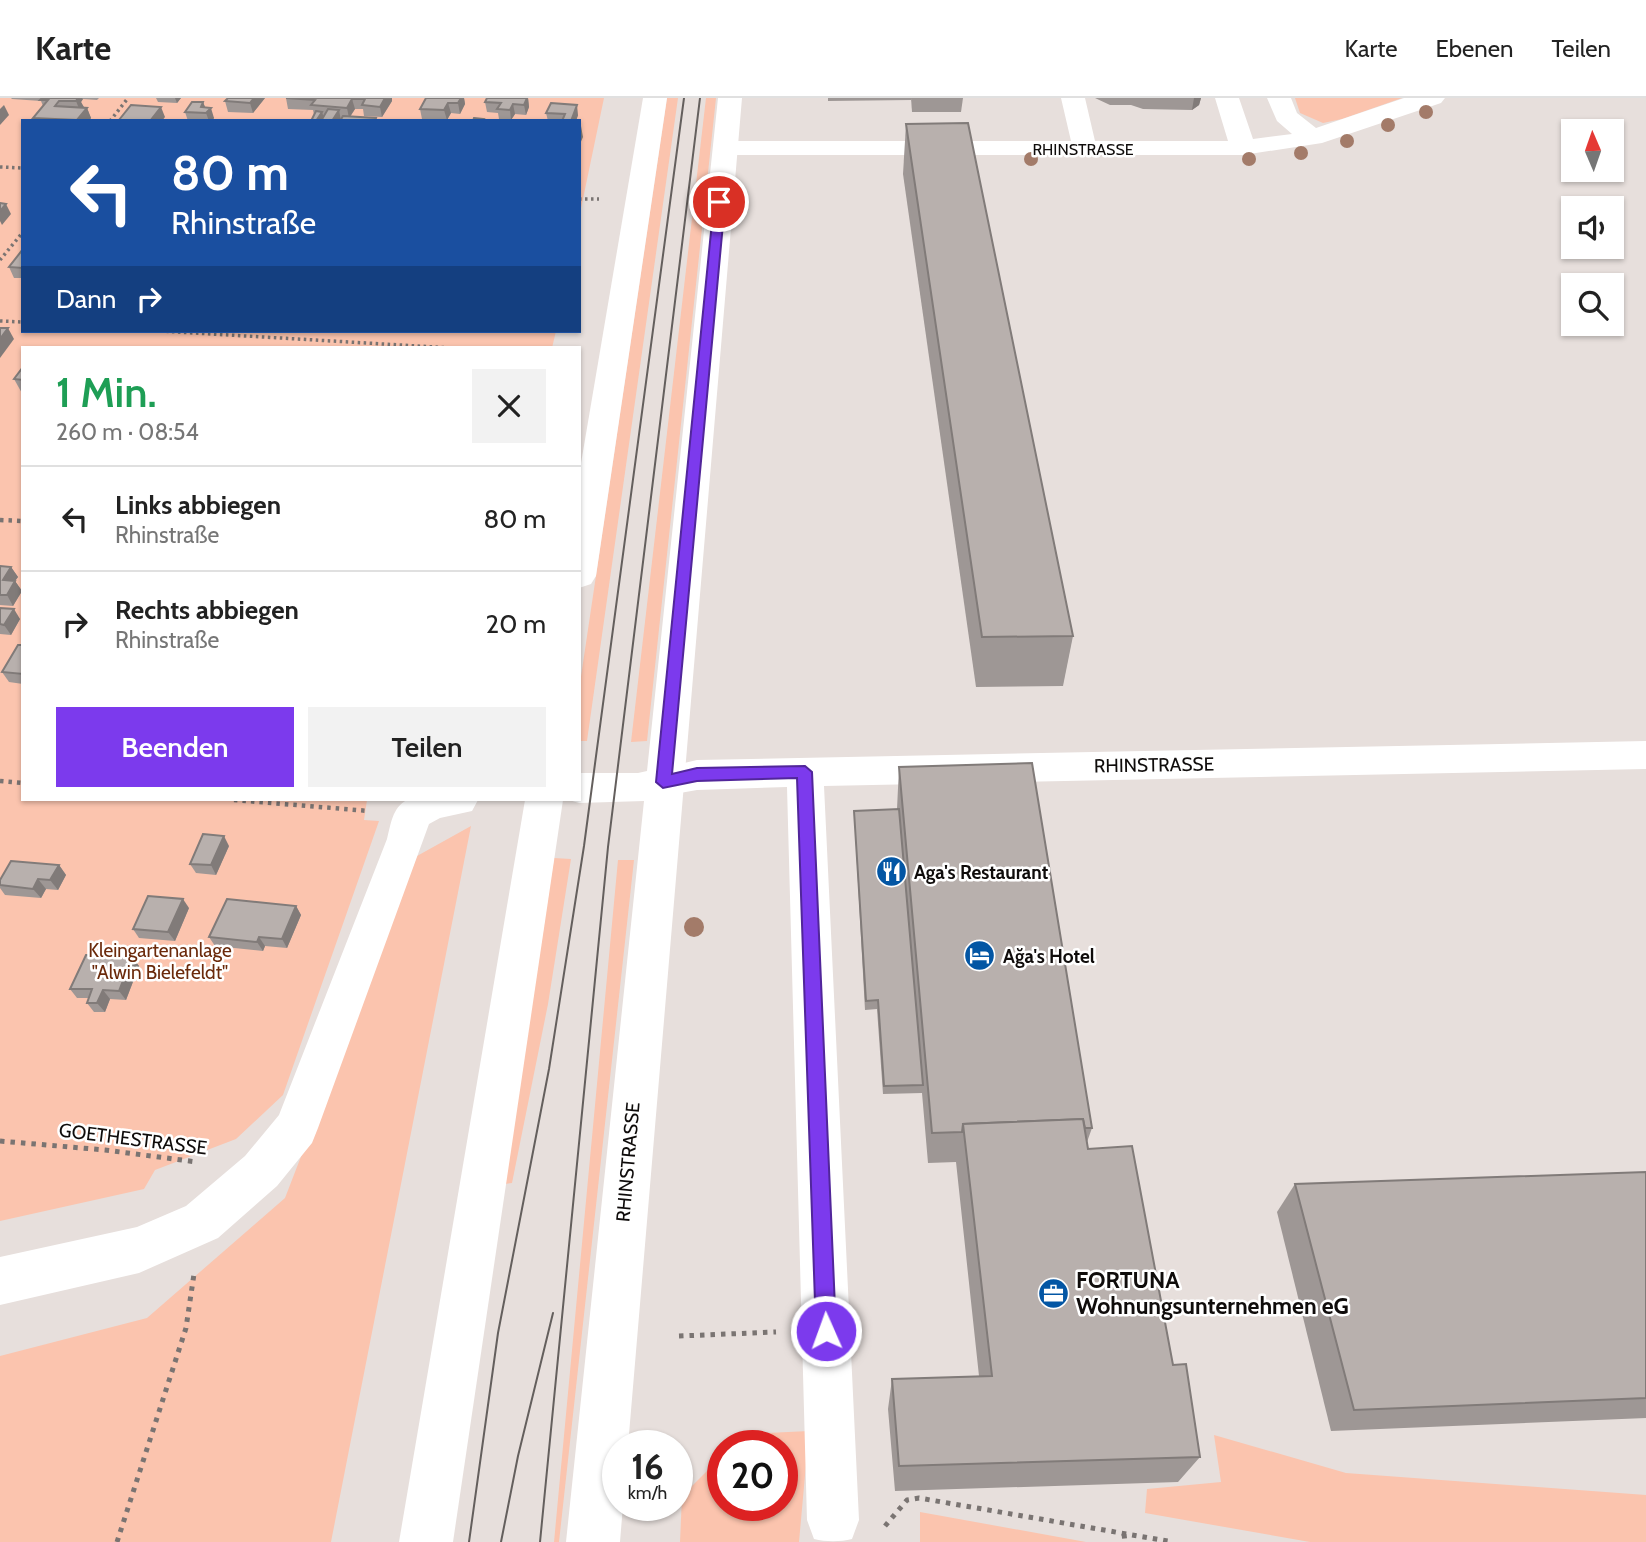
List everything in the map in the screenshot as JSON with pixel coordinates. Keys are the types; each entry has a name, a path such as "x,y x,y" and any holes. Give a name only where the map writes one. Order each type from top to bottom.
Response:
{"main road":[{"path":"581,563 655,98"},
{"name":"RHINSTRASSE","path":"593,1542 730,98"},
{"path":"1073,98 1085,149"},
{"path":"1227,98 1243,148"},
{"path":"1279,98 1286,116 1313,138"},
{"name":"RHINSTRASSE","path":"725,148 1243,148 1279,145 1313,138 1409,103 1433,98"},
{"name":"RHINSTRASSE","path":"581,788 638,788 697,775 1646,755"},
{"path":"805,772 833,1520"},
{"path":"0,1281 139,1250 202,1222 261,1171 296,1128 406,839 412,815 433,804 452,801"},
{"path":"426,1542 544,801"}],"path":[{"path":"112,119 128,98"},
{"path":"0,167 21,168"},
{"path":"581,199 599,199"},
{"path":"0,260 21,234"},
{"path":"0,321 21,323"},
{"path":"194,333 418,346"},
{"path":"0,520 21,521"},
{"path":"0,781 21,783"},
{"path":"246,801 412,815"},
{"name":"GOETHESTRASSE","path":"0,1141 105,1150 261,1171"},
{"path":"117,1542 186,1328"},
{"path":"679,1336 758,1333"},
{"path":"881,1533 898,1507 907,1500 919,1498 1173,1542"},
{"path":"1124,1534 1125,1542"}],"green space":[{"name":"Kleingartenanlage \"Alwin Bielefeldt\"","path":"0,98 604,98 581,208 581,119 21,119 21,333 556,333 552,346 21,346 21,801 367,801 364,820 379,821 283,1095 236,1139 155,1170 144,1189 0,1221"},
{"path":"667,98 678,98 587,741 581,741 581,677"},
{"path":"706,98 716,98 647,741 631,742"},
{"path":"1295,98 1402,98 1323,123 1300,113"},
{"path":"471,826 331,1542 0,1542 0,1356 147,1318 285,1198 417,856"},
{"path":"554,858 571,859 548,1004 512,1183 505,1184"},
{"path":"618,860 634,860 559,1542 554,1542"},
{"path":"809,1431 799,1542 680,1542 681,1521 693,1521 693,1485 707,1471 707,1521 798,1521 798,1432"},
{"path":"1214,1435 1346,1473 1646,1495 1646,1542 1310,1542 1145,1513 1147,1489 1221,1482"},
{"path":"920,1512 1086,1542 920,1542"}],"building":[{"path":"78,98 76,101 59,101 55,106 87,108 78,119 33,118 48,100 40,100"},
{"path":"228,98 254,98 250,103 225,101"},
{"path":"286,98 385,98 380,107 362,105 365,99 352,99 347,108 311,105 315,100"},
{"path":"426,98 461,98 458,103 448,103 444,110 420,109"},
{"path":"487,98 527,98 524,105 513,104 510,110 497,109 501,103 485,102"},
{"path":"192,102 203,102 201,107 211,108 206,113 185,112"},
{"path":"551,103 577,105 572,119 563,119 565,114 546,113"},
{"path":"131,105 161,107 152,119 120,119"},
{"path":"328,109 339,110 333,119 322,119"},
{"path":"316,111 322,112 317,119 312,119"},
{"path":"343,116 376,118 376,119 341,119"},
{"path":"968,123 1073,636 982,637 906,124"},
{"path":"21,252 21,268 9,267"},
{"path":"0,328 8,328 0,339"},
{"path":"21,370 21,380 14,379"},
{"path":"0,566 11,567 3,580 15,581 7,595 0,595"},
{"path":"0,608 14,609 4,625 0,624"},
{"path":"18,645 21,645 21,674 2,672"},
{"name":"Ağa's Hotel","path":"1032,763 1092,1128 1085,1128 1083,1119 963,1124 962,1132 932,1133 899,767"},
{"path":"899,809 923,1085 884,1086 878,1000 866,1001 854,811"},
{"path":"203,834 224,836 211,865 190,864"},
{"path":"11,861 59,865 50,880 38,879 33,889 0,885"},
{"path":"148,896 183,899 168,932 133,929"},
{"path":"227,899 296,906 282,939 259,937 257,942 209,937"},
{"path":"86,955 132,957 119,991 103,990 97,1003 87,1003 92,989 70,989"},
{"name":"FORTUNA Wohnungsunternehmen eG","path":"1083,1119 1088,1149 1132,1146 1173,1365 1186,1364 1200,1457 899,1466 892,1379 992,1376 963,1124"},
{"path":"1646,1172 1646,1398 1354,1410 1295,1184"}],"tram line":[{"path":"469,1542 498,1333 549,1069 584,846 684,98"},
{"path":"540,1542 608,847 700,98"},
{"path":"501,1542 518,1456 553,1313"}],"place":[{"name":"Aga's Restaurant","path":"891,872"},
{"name":"Ağa's Hotel","path":"980,956"},
{"name":"FORTUNA Wohnungsunternehmen eG","path":"1053,1293"}],"route":[{"path":"719,202 663,782 697,775 805,772 826,1331"}]}
